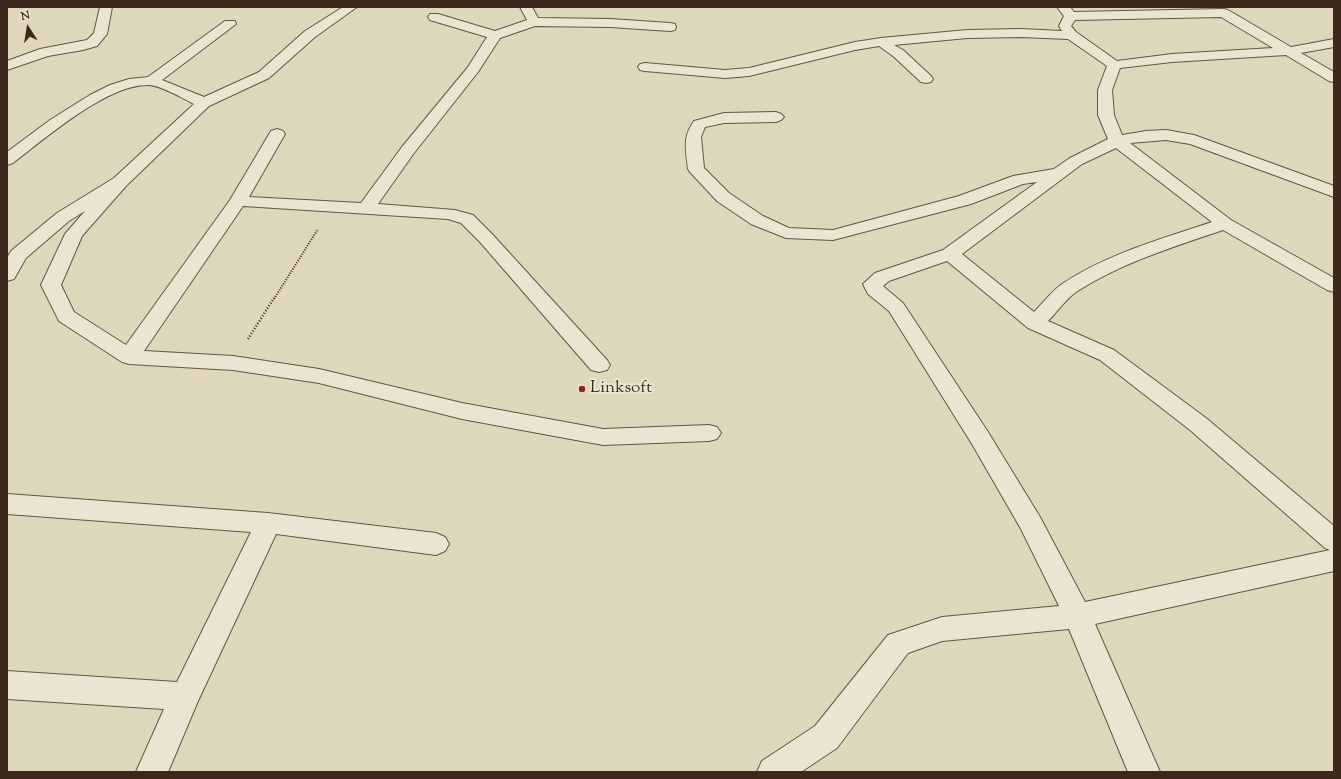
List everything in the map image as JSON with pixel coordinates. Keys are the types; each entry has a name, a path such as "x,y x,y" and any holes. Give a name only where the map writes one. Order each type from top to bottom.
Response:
{"street":[{"path":"7,66 45,52 84,46 92,43 100,34 106,7"},
{"path":"351,7 310,34 264,75 204,102 120,182 74,234 51,285 66,316 129,357 233,363 319,376 462,411 603,437 709,433"},
{"path":"526,7 534,22"},
{"path":"1334,43 1289,51 1172,58 1114,65 1071,35 1065,26 1067,11 1224,13 1289,51 1334,78"},
{"path":"434,17 495,35 534,22 610,23 670,27"},
{"path":"151,81 230,24"},
{"path":"645,68 725,74 750,72 855,46 881,42 967,34 1021,33 1071,35"},
{"path":"366,209 408,150 473,69 495,35"},
{"path":"881,42 898,53 926,79"},
{"path":"1114,65 1105,90 1106,115 1117,141 1225,224 1334,286"},
{"path":"7,160 56,122 109,90 132,82 151,81 204,102"},
{"path":"776,117 724,118 699,124 693,137 696,169 723,197 757,220 786,233 833,235 965,200 1019,180 1059,174"},
{"path":"129,357 238,201 277,134"},
{"path":"1144,772 1078,616 1031,524 980,438 896,308 875,290 873,284 882,277 950,254 1076,161 1117,141 1146,136 1166,135 1194,140 1334,192"},
{"path":"7,275 18,255 63,217 120,182"},
{"path":"238,201 449,214 467,219 486,238 599,365"},
{"path":"1035,322 1068,289 1107,267 1159,246 1225,224"},
{"path":"950,254 1035,322 1107,354 1198,424 1334,541"},
{"path":"7,504 268,523 436,544"},
{"path":"152,772 185,696 268,523"},
{"path":"773,772 826,737 898,644 942,629 1078,616 1334,560"},
{"path":"7,685 185,696"}],"path":[{"path":"233,363 333,206"}],"place":[{"name":"Linksoft","path":"582,389"}]}
